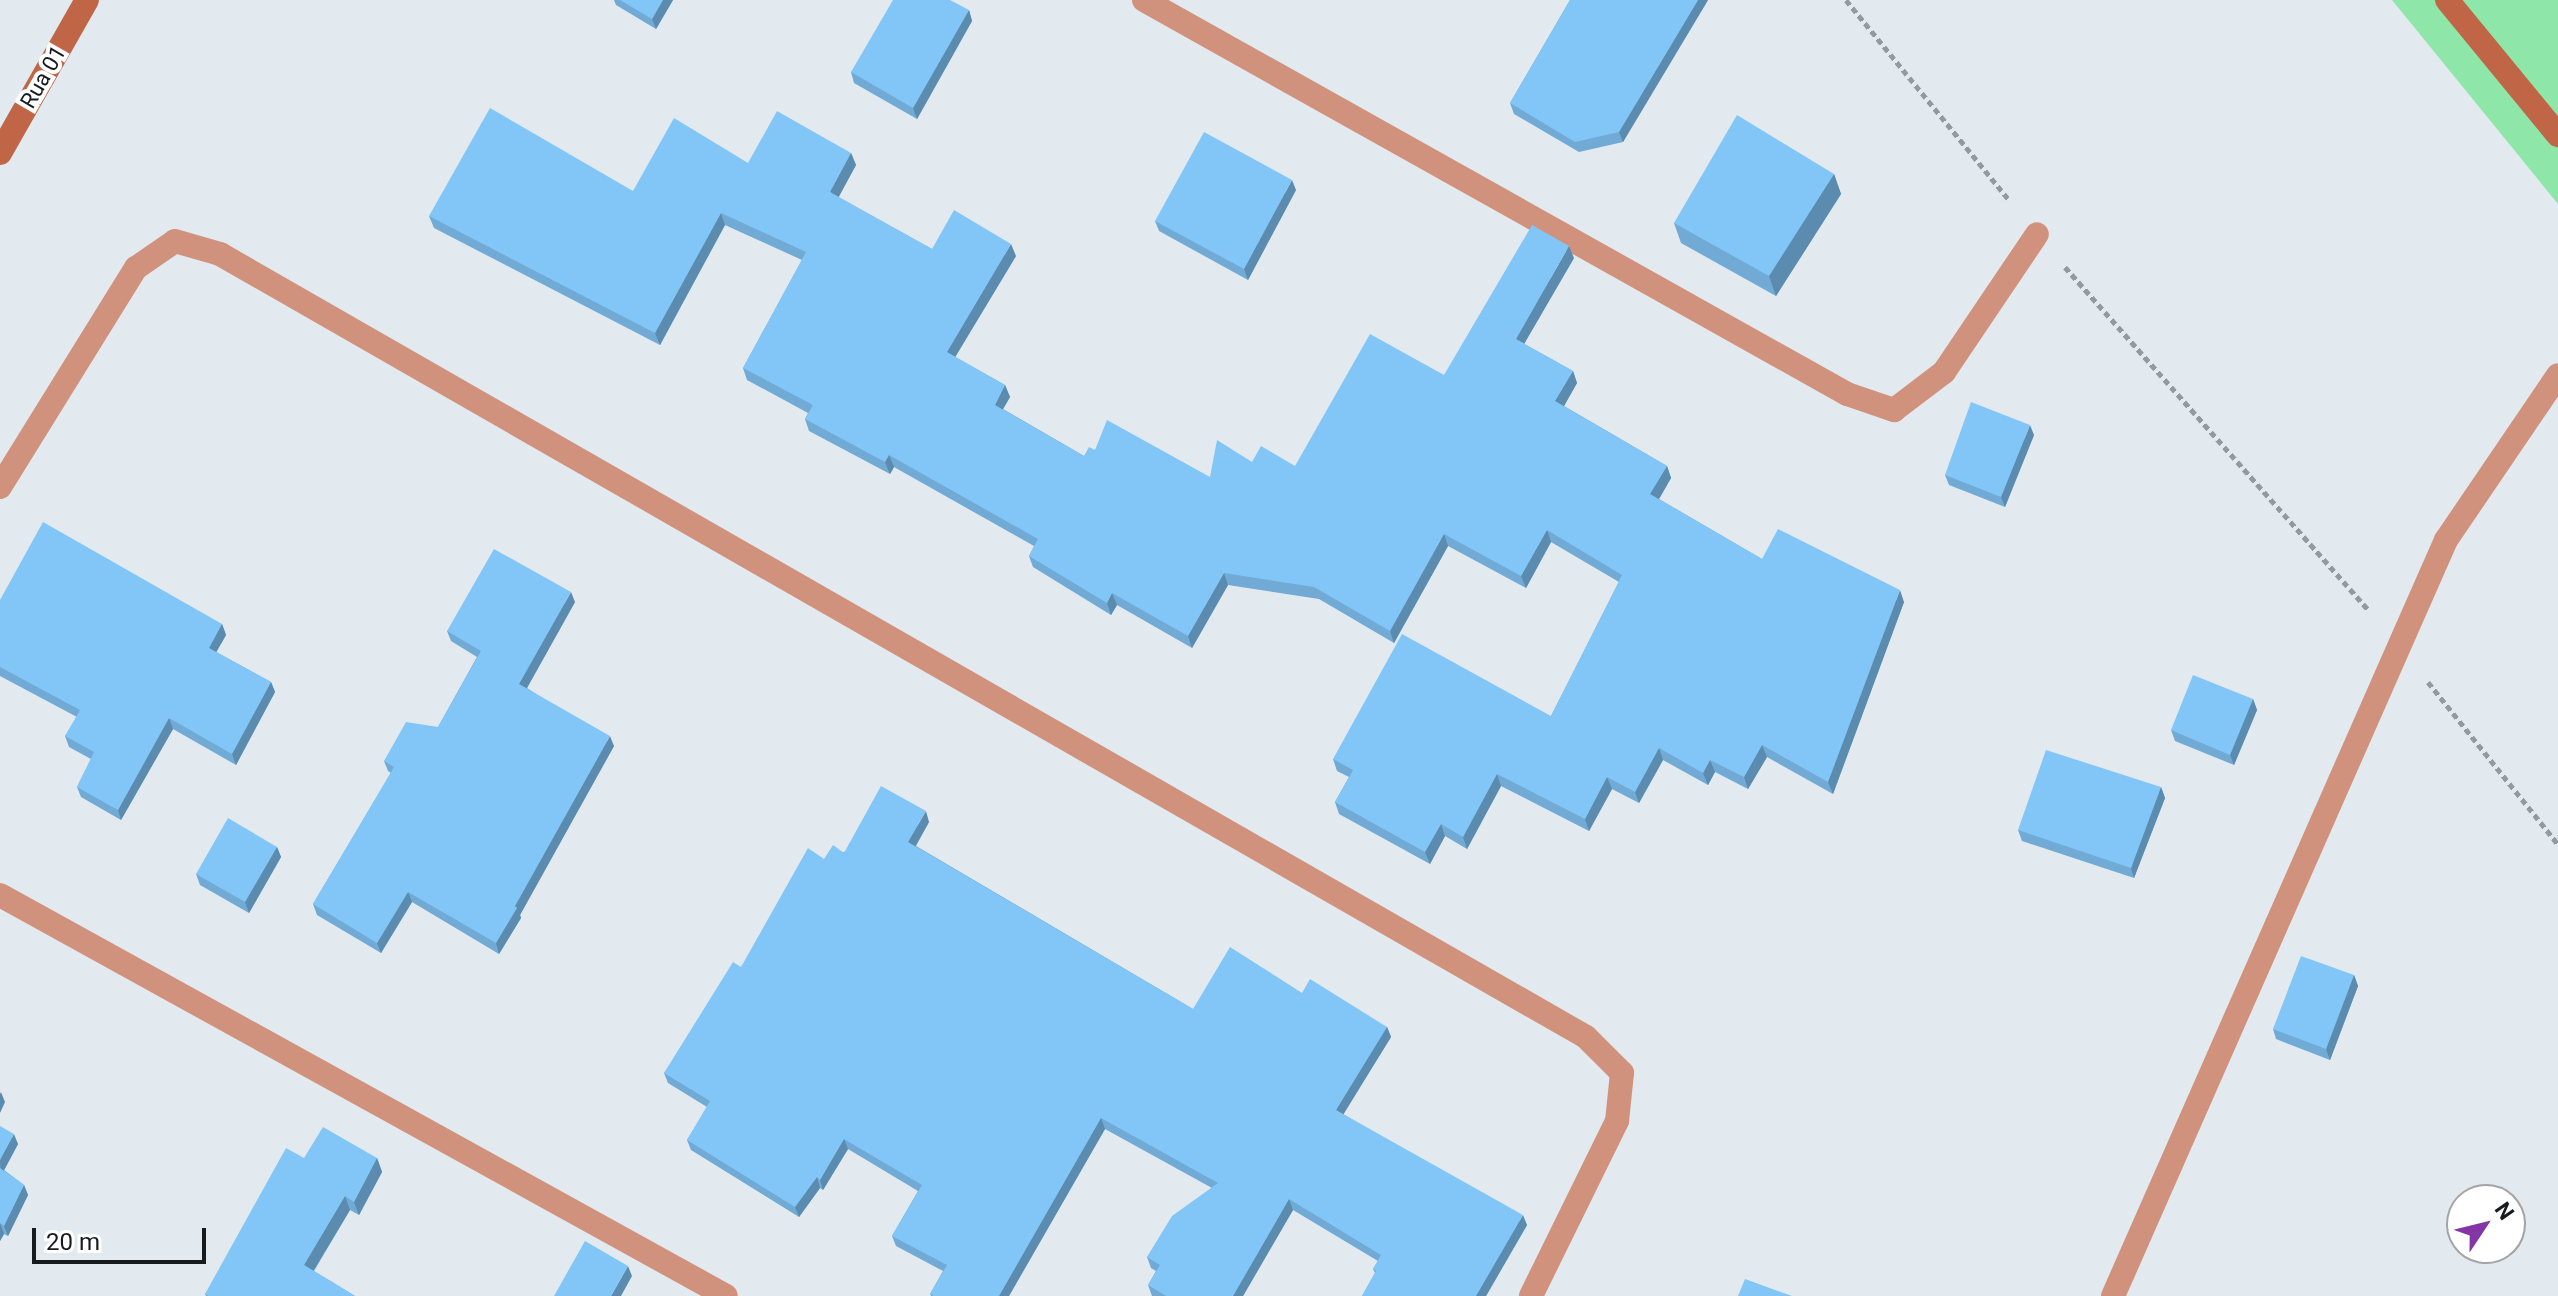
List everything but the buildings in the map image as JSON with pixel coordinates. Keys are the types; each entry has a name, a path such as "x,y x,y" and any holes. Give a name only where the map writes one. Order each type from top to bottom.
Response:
{"street":[{"name":"Rua 01","path":"0,153 87,0"},
{"path":"1144,0 1847,394 1894,410 1944,372 2037,234"},
{"path":"2447,0 2558,135"},
{"path":"0,487 136,268 175,241 220,254 1586,1037 1622,1073 1617,1121 1531,1296"},
{"path":"2113,1296 2446,540 2558,375"},
{"path":"0,895 726,1296"}],"path":[{"path":"1846,0 2037,234 2399,646 2558,844"}],"green space":[{"path":"2392,0 2558,0 2558,204"}]}
